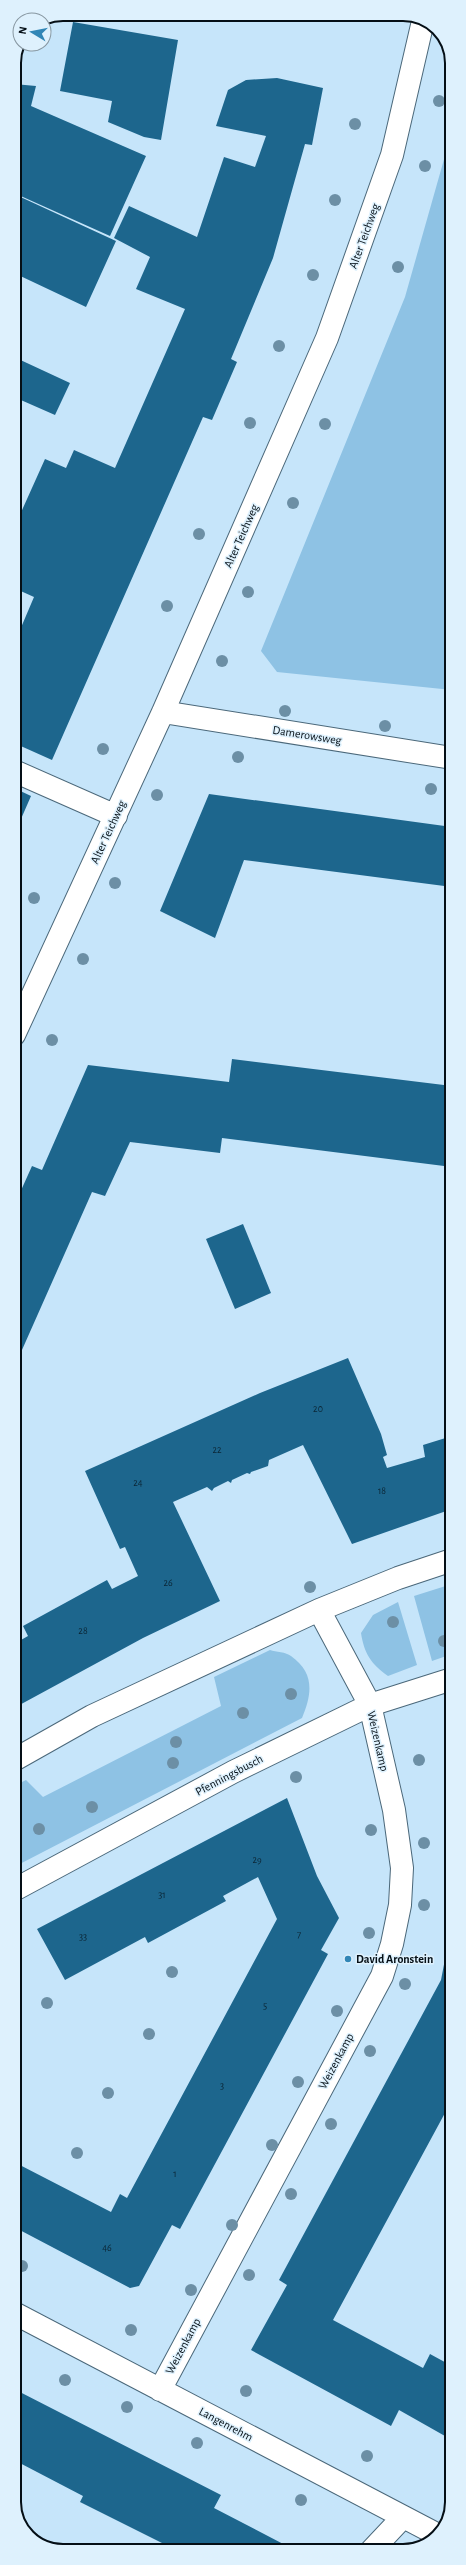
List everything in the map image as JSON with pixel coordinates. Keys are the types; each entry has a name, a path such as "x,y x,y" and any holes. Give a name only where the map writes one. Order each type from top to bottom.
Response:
{"street":[{"name":"Alter Teichweg","path":"21,1020 163,712 328,338 392,155 422,26"},
{"name":"Damerowsweg","path":"163,712 445,757"},
{"path":"21,774 116,816"},
{"path":"21,1756 92,1716 319,1610 398,1578 445,1562"},
{"name":"Weizenkamp","path":"160,2390 382,1976 392,1944 400,1905 402,1868 394,1810 370,1705 319,1610"},
{"name":"Pfenningsbusch","path":"21,1886 233,1772 370,1705 445,1681"},
{"name":"Langenrehm","path":"21,2317 432,2532"},
{"path":"378,2544 403,2517"}],"shaded area":[{"path":"445,156 445,689 277,672 261,651 405,297"},
{"path":"445,1586 445,1656 432,1661 414,1596"},
{"path":"398,1602 417,1665 388,1676 369,1658 361,1633 373,1615"},
{"path":"270,1650 289,1655 299,1663 308,1677 308,1701 302,1718 21,1863 21,1782 26,1780 43,1797 221,1706 214,1677"}],"building":[{"path":"73,22 178,40 161,140 144,137 108,122 112,101 60,91"},
{"path":"277,78 323,88 312,145 305,144 273,258 231,359 237,362 212,420 203,417 52,760 21,746 21,628 34,597 21,591 21,512 45,459 66,468 74,450 115,468 185,309 136,289 150,257 114,238 129,206 197,237 224,157 255,167 266,136 216,126 228,90 246,80"},
{"path":"21,85 36,86 31,106 146,156 110,236 21,196"},
{"path":"21,197 116,241 86,307 21,276"},
{"path":"21,360 70,383 55,415 21,400"},
{"path":"21,791 31,796 21,819"},
{"path":"209,794 445,826 445,886 244,860 215,938 160,911"},
{"path":"232,1059 445,1085 445,1166 222,1138 220,1153 130,1142 105,1196 92,1192 21,1352 21,1190 32,1166 42,1170 88,1065 229,1082"},
{"path":"243,1224 271,1293 235,1309 206,1239"},
{"path":"348,1358 381,1434 387,1455 383,1457 387,1468 425,1457 423,1445 445,1438 445,1511 352,1544 303,1445 269,1460 268,1466 251,1472 250,1474 247,1473 232,1480 231,1483 228,1481 214,1488 212,1491 207,1487 173,1502 220,1601 143,1638 21,1704 21,1640 28,1636 23,1626 107,1580 112,1589 138,1576 125,1547 120,1549 85,1471 260,1393"},
{"path":"287,1798 317,1876 339,1918 321,1950 328,1954 180,2229 172,2225 139,2286 130,2288 21,2231 21,2166 111,2212 120,2194 127,2198 277,1919 258,1877 223,1896 226,1901 148,1943 145,1937 65,1980 37,1929"},
{"path":"445,1959 445,2113 333,2320 423,2368 430,2354 445,2362 445,2436 399,2410 391,2426 251,2350 287,2285 279,2280 441,1980"},
{"path":"21,2393 221,2495 214,2508 283,2544 164,2544 80,2502 83,2496 21,2464"}],"place":[{"name":"David Aronstein","path":"348,1959"}]}
